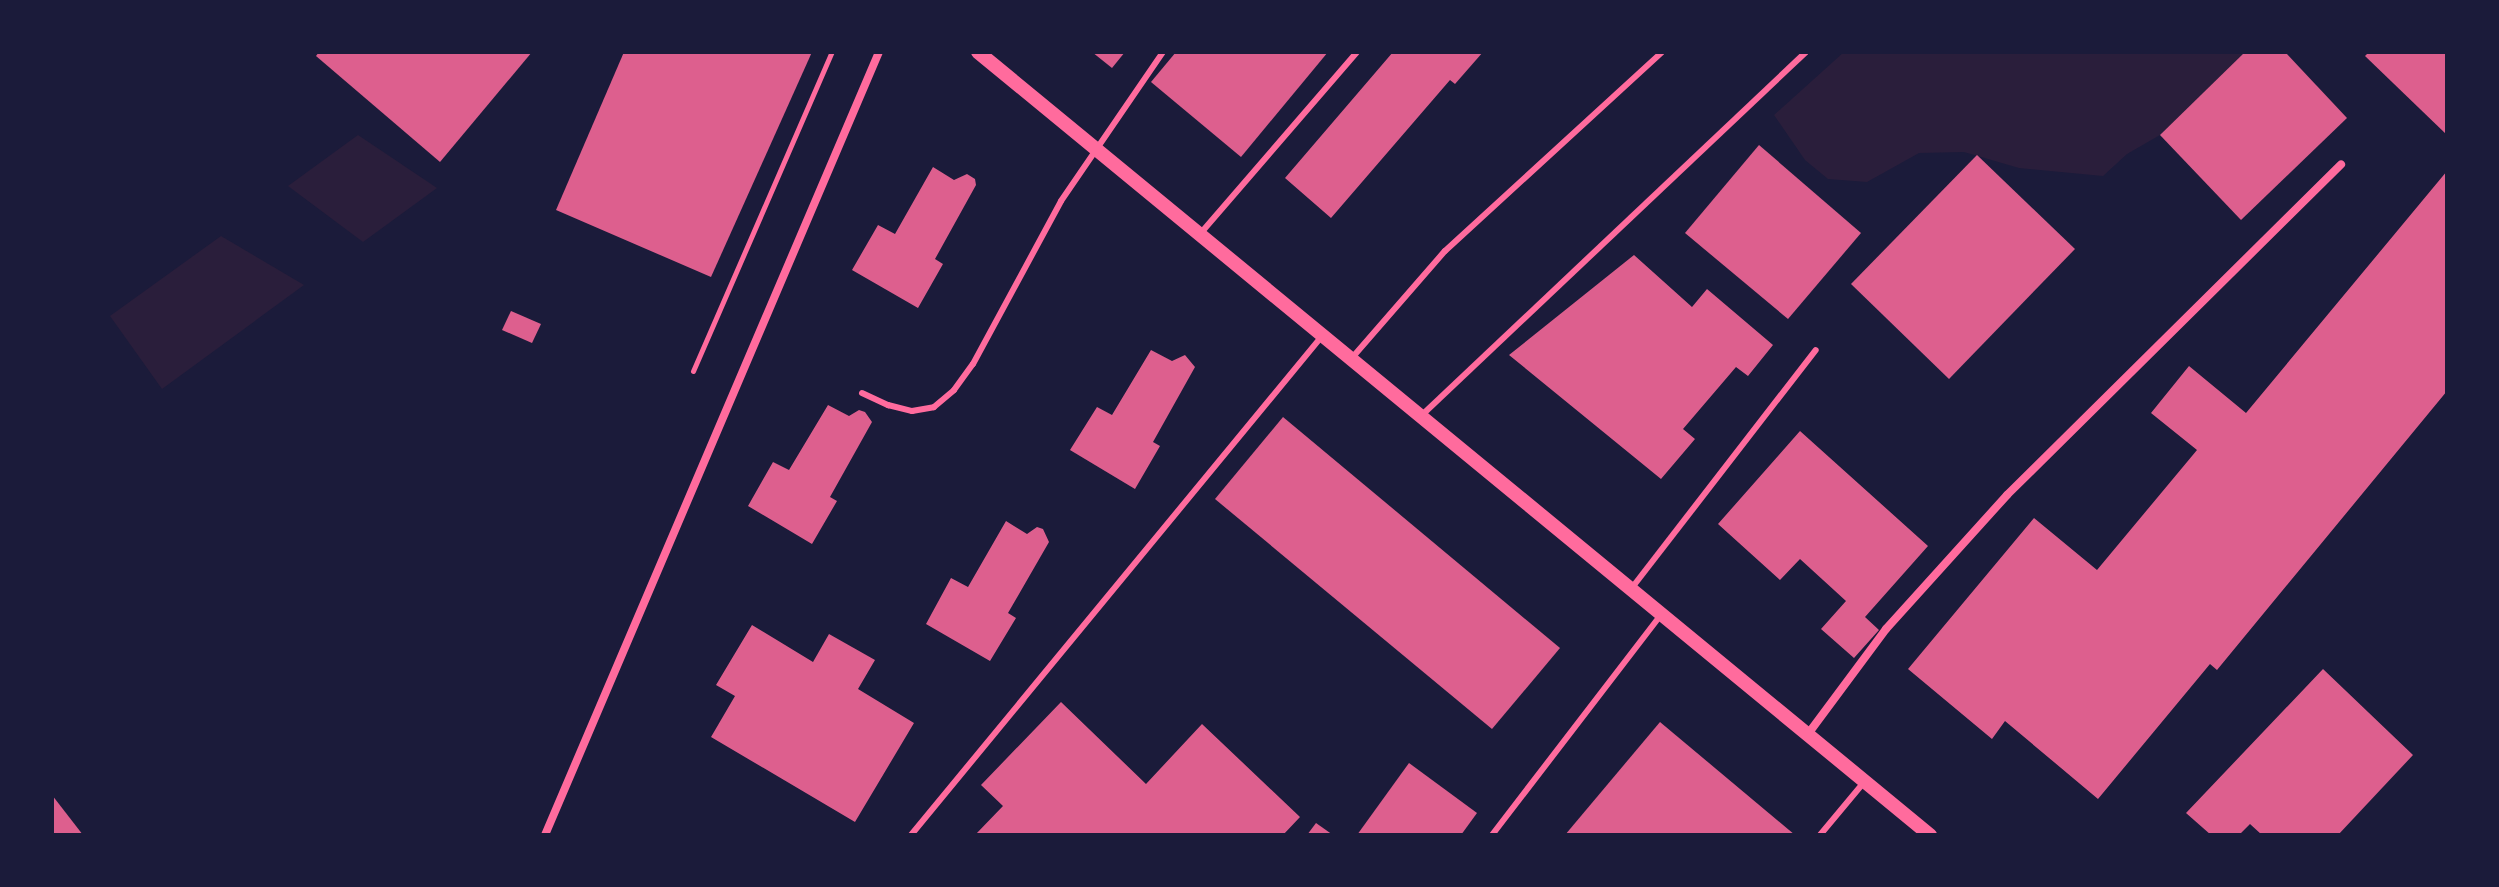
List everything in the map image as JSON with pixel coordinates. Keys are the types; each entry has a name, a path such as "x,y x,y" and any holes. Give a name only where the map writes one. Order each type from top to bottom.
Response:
{"street":[{"path":"545,835 879,52"},
{"path":"978,52 1930,835"},
{"path":"1808,734 1878,638 2007,495 2341,164"}],"lane":[{"path":"862,393 888,405 912,411 934,407 954,390 973,364 1061,201 1094,148 1163,52"},
{"path":"1199,235 1357,52"},
{"path":"1351,359 1445,251 1662,52"},
{"path":"1421,416 1806,52"},
{"path":"911,835 1322,336"},
{"path":"1631,589 1816,350"},
{"path":"1492,835 1661,615"},
{"path":"1820,835 1865,781"}],"path":[{"path":"693,371 832,52"}],"shaded area":[{"path":"1844,52 2245,52 2160,135 2127,154 2103,176 2019,168 1964,152 1919,153 1867,182 1828,179 1805,160 1774,115"},
{"path":"358,135 437,188 363,242 288,186"},
{"path":"221,236 304,285 162,389 110,316"}],"building":[{"path":"319,52 532,52 440,162 316,56"},
{"path":"624,52 812,52 711,277 556,210"},
{"path":"1092,52 1125,52 1112,68"},
{"path":"1176,52 1328,52 1241,157 1151,82"},
{"path":"1393,52 1483,52 1455,84 1450,80 1331,218 1285,178"},
{"path":"2245,52 2285,52 2347,118 2241,220 2160,135"},
{"path":"2369,52 2447,52 2447,135 2365,56"},
{"path":"1759,145 1861,233 1788,319 1685,233"},
{"path":"1977,155 2075,249 1949,379 1851,284"},
{"path":"933,167 954,180 967,174 975,179 976,185 935,259 943,264 918,308 852,270 878,225 895,234"},
{"path":"2447,171 2447,391 2217,670 2210,664 2098,799 2005,721 1992,739 1908,669 2034,518 2097,570 2197,450 2151,413 2189,366 2246,413"},
{"path":"1634,255 1692,307 1707,289 1773,345 1748,376 1736,367 1683,429 1695,439 1661,479 1509,355"},
{"path":"511,311 541,324 532,343 502,330"},
{"path":"1151,350 1172,361 1185,355 1195,367 1153,442 1160,446 1135,489 1070,450 1097,407 1112,415"},
{"path":"828,405 849,416 859,410 865,412 872,422 830,497 837,501 812,544 748,506 773,462 789,470"},
{"path":"1283,417 1560,648 1492,729 1215,499"},
{"path":"1800,431 1928,546 1865,617 1879,630 1854,658 1821,629 1846,601 1800,559 1780,580 1718,524"},
{"path":"1006,521 1027,534 1037,527 1043,529 1049,542 1008,613 1016,618 990,661 926,624 951,578 968,587"},
{"path":"752,625 813,662 829,634 875,660 858,689 914,723 855,822 711,737 735,696 716,685"},
{"path":"2323,669 2413,755 2338,835 2262,835 2250,824 2239,835 2211,835 2186,813"},
{"path":"1061,702 1146,784 1202,724 1300,817 1283,835 975,835 1003,806 981,785"},
{"path":"1660,722 1795,835 1565,835"},
{"path":"1409,763 1477,813 1461,835 1357,835"},
{"path":"52,795 83,835 52,835"},
{"path":"1316,823 1333,835 1307,835"}]}
